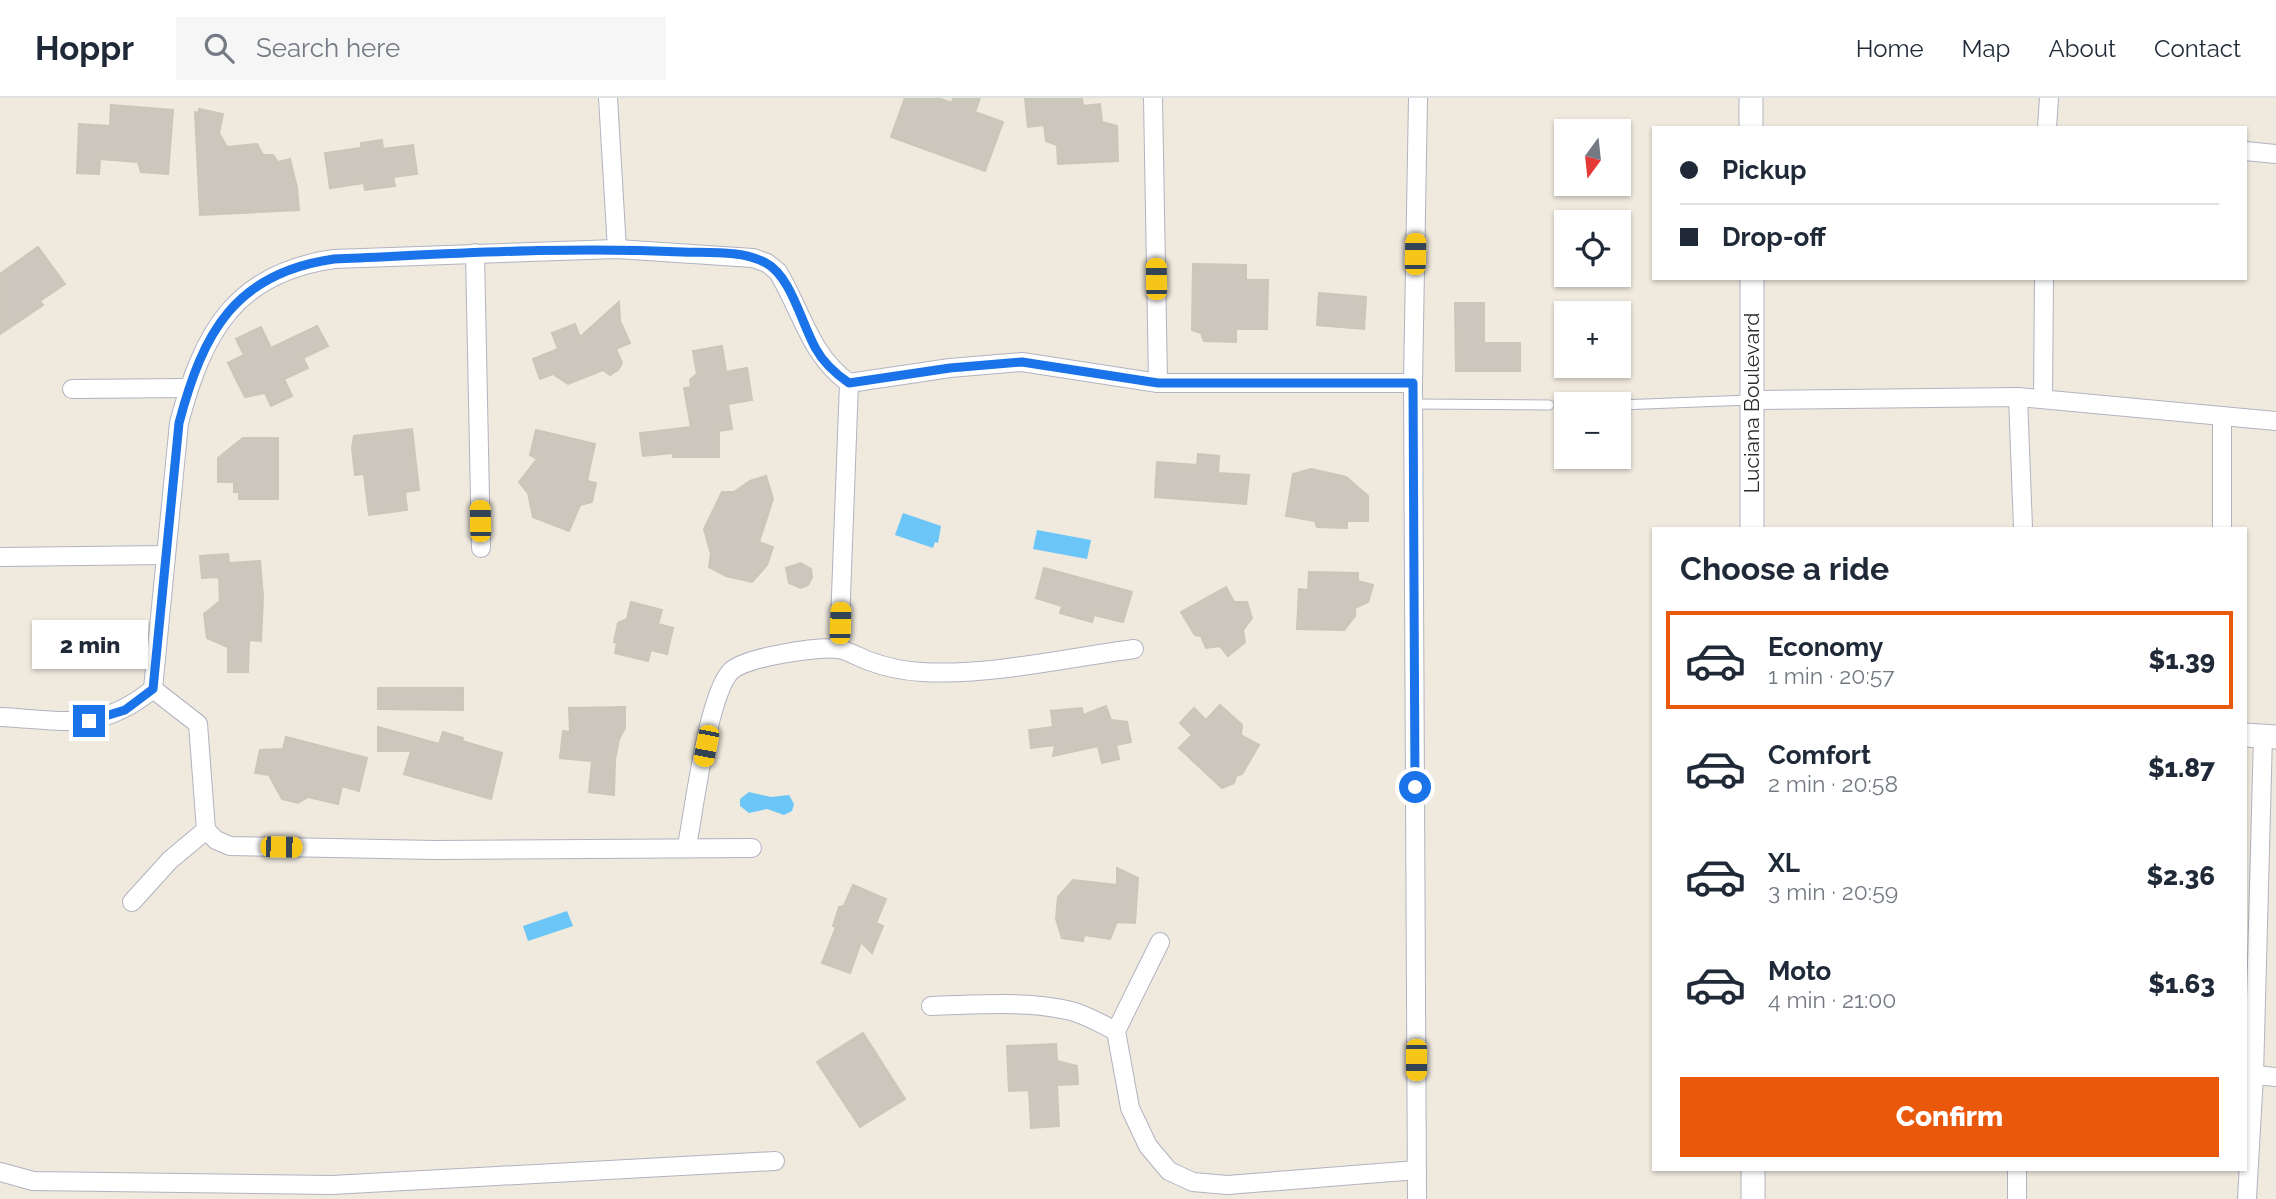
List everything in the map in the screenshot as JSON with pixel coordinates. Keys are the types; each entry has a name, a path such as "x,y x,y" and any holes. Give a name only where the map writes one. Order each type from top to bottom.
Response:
{"street":[{"path":"608,98 617,248"},
{"path":"1153,98 1158,383"},
{"path":"1417,1199 1413,383 1418,98"},
{"path":"1751,98 1751,126"},
{"path":"2047,126 2049,98"},
{"path":"2247,151 2276,154"},
{"path":"0,717 89,721 125,710 153,689 179,423 188,388 203,351 229,311 253,288 293,267 334,259 617,248 728,254 753,258 767,263 778,272 824,361 849,383 950,368 1022,362 1158,383 1413,383"},
{"path":"475,253 481,548"},
{"name":"Luciana Boulevard","path":"1752,280 1752,527"},
{"path":"2043,399 2045,280"},
{"path":"839,649 849,383"},
{"path":"72,389 188,388"},
{"path":"2018,397 2023,527"},
{"path":"1753,400 2018,397 2276,421"},
{"path":"2222,416 2222,527"},
{"path":"0,557 166,555"},
{"path":"687,846 715,705 730,672 740,665 773,656 839,649 871,662 935,672 989,669 1134,649"},
{"path":"153,689 198,724 206,830 216,840 230,846 435,850 687,846 752,848"},
{"path":"2247,1199 2254,1075 2261,736"},
{"path":"132,902 170,860 206,830"},
{"path":"1160,942 1116,1031 1130,1108 1147,1146 1169,1171 1193,1182 1227,1185 1417,1170"},
{"path":"931,1006 1010,1004 1054,1008 1090,1018 1116,1031"},
{"path":"2254,1075 2276,1077"},
{"path":"0,1172 33,1181 332,1192 775,1161"},
{"path":"1753,1171 1753,1199"},
{"path":"2017,1171 2017,1199"}],"lane":[{"path":"1631,405 1753,400"},
{"path":"1413,404 1549,405"}],"water":[{"path":"903,513 941,526 938,543 935,542 933,548 895,535"},
{"path":"1037,530 1091,540 1087,559 1033,549"},
{"path":"749,792 771,797 789,795 794,804 792,811 784,815 767,809 749,813 740,806 740,799"},
{"path":"567,911 573,926 528,941 523,926"}],"building":[{"path":"905,98 938,98 952,103 953,98 980,98 975,112 1003,122 985,171 891,137"},
{"path":"1025,98 1082,98 1083,106 1100,104 1102,122 1117,126 1118,161 1058,164 1057,145 1046,141 1044,125 1028,127"},
{"path":"111,105 173,110 168,174 141,172 138,162 100,159 99,174 77,173 79,124 110,126"},
{"path":"199,109 223,114 219,133 227,147 257,144 263,155 273,155 278,162 290,159 299,210 200,215 195,112 199,113"},
{"path":"382,140 383,149 413,145 417,174 393,177 395,186 365,190 364,183 330,188 325,153 361,148 361,143"},
{"path":"38,247 65,284 40,301 43,305 0,334 0,274"},
{"path":"1193,264 1246,265 1246,280 1268,280 1267,329 1236,329 1236,342 1204,341 1201,333 1192,330"},
{"path":"1319,293 1366,297 1364,329 1317,325"},
{"path":"619,302 620,321 630,343 616,349 622,363 618,370 610,375 603,370 568,384 553,374 540,379 533,359 558,349 552,333 575,324 580,337"},
{"path":"1455,303 1484,303 1484,343 1520,343 1520,371 1456,371"},
{"path":"317,326 328,346 303,358 308,368 284,379 292,396 271,406 265,393 245,397 228,363 244,355 236,339 261,327 271,348"},
{"path":"722,346 726,372 747,368 752,400 728,404 732,429 719,431 719,457 673,457 673,453 643,456 640,433 691,427 684,388 691,387 690,380 697,374 693,351"},
{"path":"412,429 419,490 405,492 407,510 369,515 364,474 355,475 352,448 354,436"},
{"path":"536,430 595,444 587,481 596,483 592,502 580,505 569,531 533,517 528,493 519,482 537,459 530,455"},
{"path":"243,438 278,438 278,499 239,499 239,492 234,492 234,482 218,482 218,458"},
{"path":"1198,454 1219,456 1218,473 1249,475 1246,504 1155,497 1157,462 1197,465"},
{"path":"1311,469 1346,477 1368,496 1368,521 1347,521 1347,528 1317,527 1315,521 1286,516 1293,474"},
{"path":"766,476 773,499 759,542 773,547 767,565 752,582 726,576 709,567 711,554 704,529 722,492 734,492 750,481"},
{"path":"228,554 229,563 260,561 263,597 261,641 249,640 248,672 228,672 228,647 207,638 204,614 220,601 219,577 202,578 200,556"},
{"path":"801,563 811,569 812,577 808,585 801,588 789,583 786,568"},
{"path":"1044,568 1132,592 1123,622 1094,615 1092,622 1060,613 1062,606 1036,598"},
{"path":"1309,572 1358,573 1358,581 1373,585 1368,602 1355,608 1355,616 1344,630 1297,629 1299,589 1308,590"},
{"path":"1226,587 1234,602 1247,602 1252,618 1243,630 1245,642 1228,656 1220,646 1206,648 1201,636 1195,635 1181,612"},
{"path":"631,602 662,610 658,624 673,628 667,654 651,650 648,661 615,653 618,623 627,619"},
{"path":"378,688 463,688 463,710 378,709"},
{"path":"1220,705 1242,725 1241,735 1259,745 1242,774 1236,776 1234,783 1222,788 1179,748 1192,735 1180,723 1194,708 1206,720"},
{"path":"1106,706 1111,720 1127,722 1131,742 1116,745 1119,759 1102,763 1098,746 1053,756 1055,745 1031,748 1029,730 1053,727 1051,711 1082,708 1083,715"},
{"path":"625,707 625,728 619,739 615,760 614,795 589,792 592,761 560,758 563,731 570,732 569,708"},
{"path":"378,727 439,744 443,732 463,738 462,741 502,753 491,799 404,774 411,751 378,751"},
{"path":"286,737 367,758 359,791 342,786 338,804 308,797 298,803 282,799 269,775 255,773 260,750 283,749"},
{"path":"1117,868 1138,878 1135,923 1117,922 1110,939 1084,935 1083,941 1062,938 1056,919 1058,897 1073,880 1117,885"},
{"path":"853,885 886,899 876,923 883,926 872,953 861,942 850,973 822,963 836,927 833,926 839,907 844,906"},
{"path":"863,1033 905,1099 860,1127 817,1062"},
{"path":"1056,1044 1057,1061 1077,1066 1078,1084 1057,1085 1059,1126 1031,1128 1029,1090 1009,1091 1007,1046"}],"route":[{"path":"89,721 113,716 125,710 153,689 179,423 188,388 203,351 229,311 243,296 273,276 293,267 334,259 617,248 728,254 767,263 778,272 790,292 816,350 834,372 849,383 950,368 1022,362 1158,383 1413,383 1415,787"}]}
